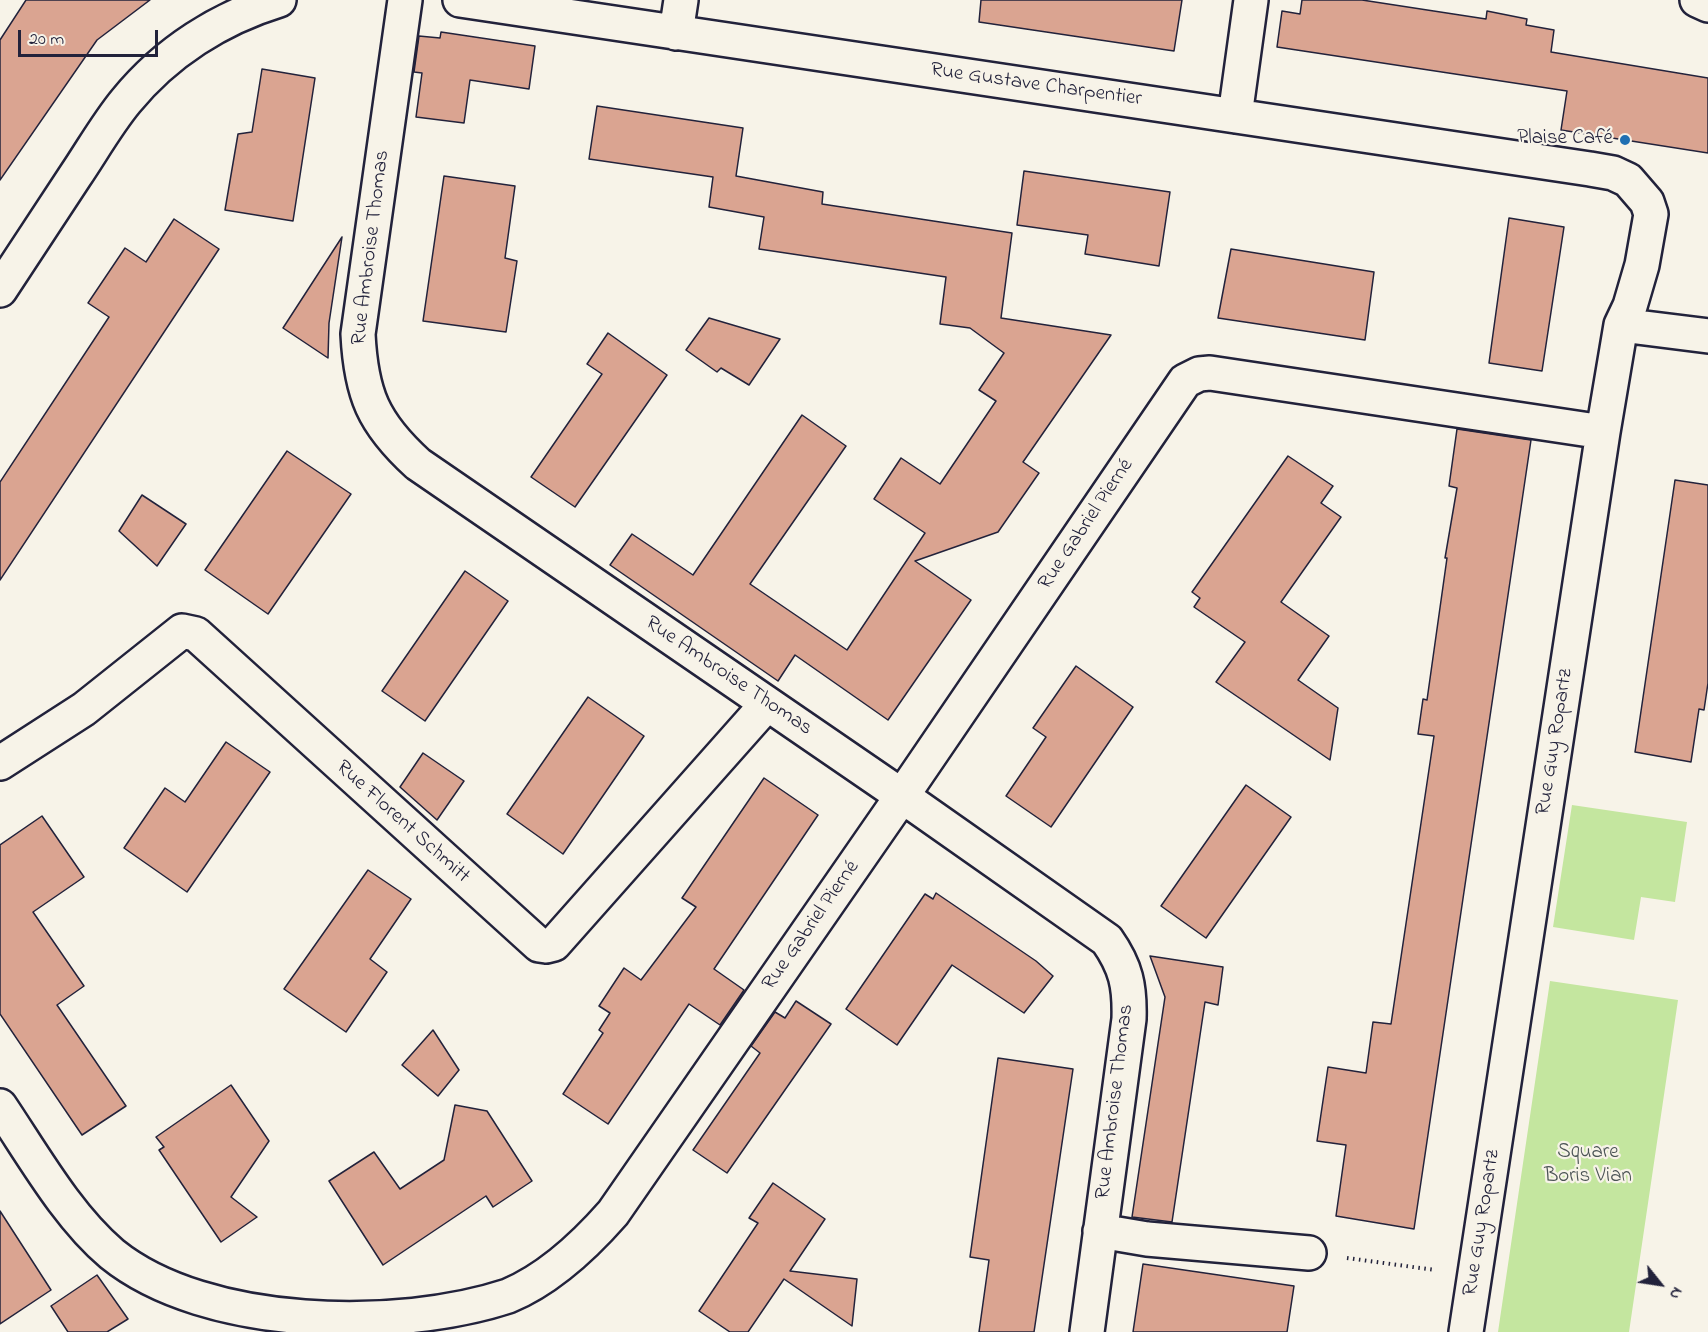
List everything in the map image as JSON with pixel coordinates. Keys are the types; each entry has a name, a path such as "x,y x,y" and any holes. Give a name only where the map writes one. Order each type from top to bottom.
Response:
{"street":[{"path":"0,290 126,101 143,83 169,57 211,29 239,15 279,0"},
{"name":"Rue Ambroise Thomas","path":"405,0 358,334 359,368 369,400 382,426 398,446 418,464 902,796 1107,940 1120,958 1126,974 1130,996 1129,1018 1086,1332"},
{"name":"Rue Gustave Charpentier","path":"460,0 1612,173"},
{"path":"676,33 681,0"},
{"path":"1235,116 1251,0"},
{"path":"1697,0 1708,5"},
{"name":"Rue Guy Ropartz","path":"1466,1332 1603,432 1621,325 1630,306 1642,265 1651,214 1647,202 1639,191 1628,180 1612,173"},
{"path":"1621,325 1708,336"},
{"name":"Rue Gabriel Pierné","path":"0,1106 74,1215 92,1235 139,1272 166,1286 226,1307 268,1316 324,1322 424,1325 509,1296 541,1278 568,1258 613,1213 902,796 1185,381 1210,373 1603,432"},
{"name":"Rue Florent Schmitt","path":"0,764 84,709 182,631 196,634 466,881 539,945 546,946 554,944 767,704"},
{"path":"1100,1231 1147,1239 1309,1254"}],"path":[{"path":"1309,1254 1475,1275"}],"green space":[{"path":"1572,805 1687,822 1675,902 1641,897 1634,940 1553,927"},
{"name":"Square Boris Vian","path":"1550,981 1678,1000 1629,1332 1498,1332"}],"building":[{"path":"26,0 150,0 97,40 0,180 0,40"},
{"path":"981,0 1182,0 1174,51 979,22"},
{"path":"1302,0 1362,0 1486,19 1487,11 1527,19 1526,25 1554,30 1551,52 1708,78 1708,153 1561,130 1567,91 1277,47 1282,11 1300,14"},
{"path":"441,32 535,46 529,89 470,80 464,123 416,117 422,73 414,72 419,36 440,38"},
{"path":"262,69 315,78 293,221 225,210 238,134 252,132"},
{"path":"597,106 743,128 736,176 823,192 822,204 1012,233 1001,318 1111,335 1023,462 1039,473 998,532 915,561 971,600 888,720 795,655 778,681 610,565 632,534 693,575 802,415 846,446 750,584 847,650 925,533 874,499 901,458 940,484 996,401 979,390 1004,353 970,328 940,324 946,277 759,249 764,217 709,207 713,177 589,159"},
{"path":"1024,171 1170,192 1159,266 1085,254 1088,235 1017,225"},
{"path":"444,176 515,186 505,258 517,261 506,332 423,321"},
{"path":"1509,218 1564,227 1542,371 1489,363"},
{"path":"174,219 219,249 0,580 0,482 109,317 88,303 125,248 146,262"},
{"path":"342,237 329,323 328,358 283,328"},
{"path":"1231,249 1374,272 1365,340 1218,318"},
{"path":"709,318 780,339 749,385 721,368 717,372 686,350"},
{"path":"608,333 667,375 575,507 531,477 602,374 587,364"},
{"path":"1457,429 1531,440 1414,1229 1336,1216 1346,1145 1317,1141 1328,1067 1366,1073 1373,1022 1391,1024 1434,736 1418,734 1423,699 1427,700 1447,558 1445,558 1457,488 1449,486"},
{"path":"287,451 351,494 268,614 205,570"},
{"path":"1288,456 1333,486 1321,503 1341,517 1281,602 1329,636 1298,680 1338,708 1330,760 1216,682 1245,642 1194,607 1200,598 1192,592"},
{"path":"1675,480 1708,485 1708,683 1704,710 1699,709 1691,762 1635,752"},
{"path":"142,495 186,524 157,566 119,531"},
{"path":"465,571 508,601 425,721 382,691"},
{"path":"1076,666 1133,707 1051,827 1006,796 1046,737 1033,728"},
{"path":"588,697 644,736 563,854 507,814"},
{"path":"226,742 270,772 187,892 124,848 165,788 185,802"},
{"path":"423,753 464,781 437,820 400,787"},
{"path":"764,778 818,815 714,969 744,990 720,1025 689,1004 608,1124 563,1094 603,1033 599,1030 610,1013 599,1006 624,968 641,980 696,907 682,898"},
{"path":"1246,785 1291,817 1206,938 1161,906"},
{"path":"42,816 84,877 33,912 84,986 57,1005 126,1106 82,1135 0,1014 0,845"},
{"path":"368,870 411,899 370,959 387,972 346,1032 284,989"},
{"path":"936,893 1036,961 1053,976 1024,1013 952,965 897,1045 846,1009 925,894 933,899"},
{"path":"1150,956 1223,967 1218,1005 1205,1002 1172,1222 1132,1217 1165,997"},
{"path":"796,1001 831,1024 727,1173 693,1150 760,1053 751,1046 775,1012 785,1018"},
{"path":"433,1030 459,1070 438,1096 402,1065"},
{"path":"998,1058 1073,1069 1034,1332 979,1332 989,1260 970,1257"},
{"path":"231,1085 269,1141 231,1197 257,1217 221,1242 159,1150 164,1147 156,1137"},
{"path":"455,1105 487,1111 532,1181 493,1207 486,1196 383,1265 329,1181 374,1152 400,1189 444,1160"},
{"path":"773,1183 825,1219 790,1271 857,1279 852,1326 784,1279 748,1332 730,1332 699,1311 758,1223 749,1218"},
{"path":"0,1211 51,1290 0,1324"},
{"path":"1143,1264 1294,1286 1287,1332 1133,1332"},
{"path":"97,1275 128,1319 107,1332 68,1332 51,1306"}],"place":[{"name":"Plaise Café","path":"1625,140"}]}
